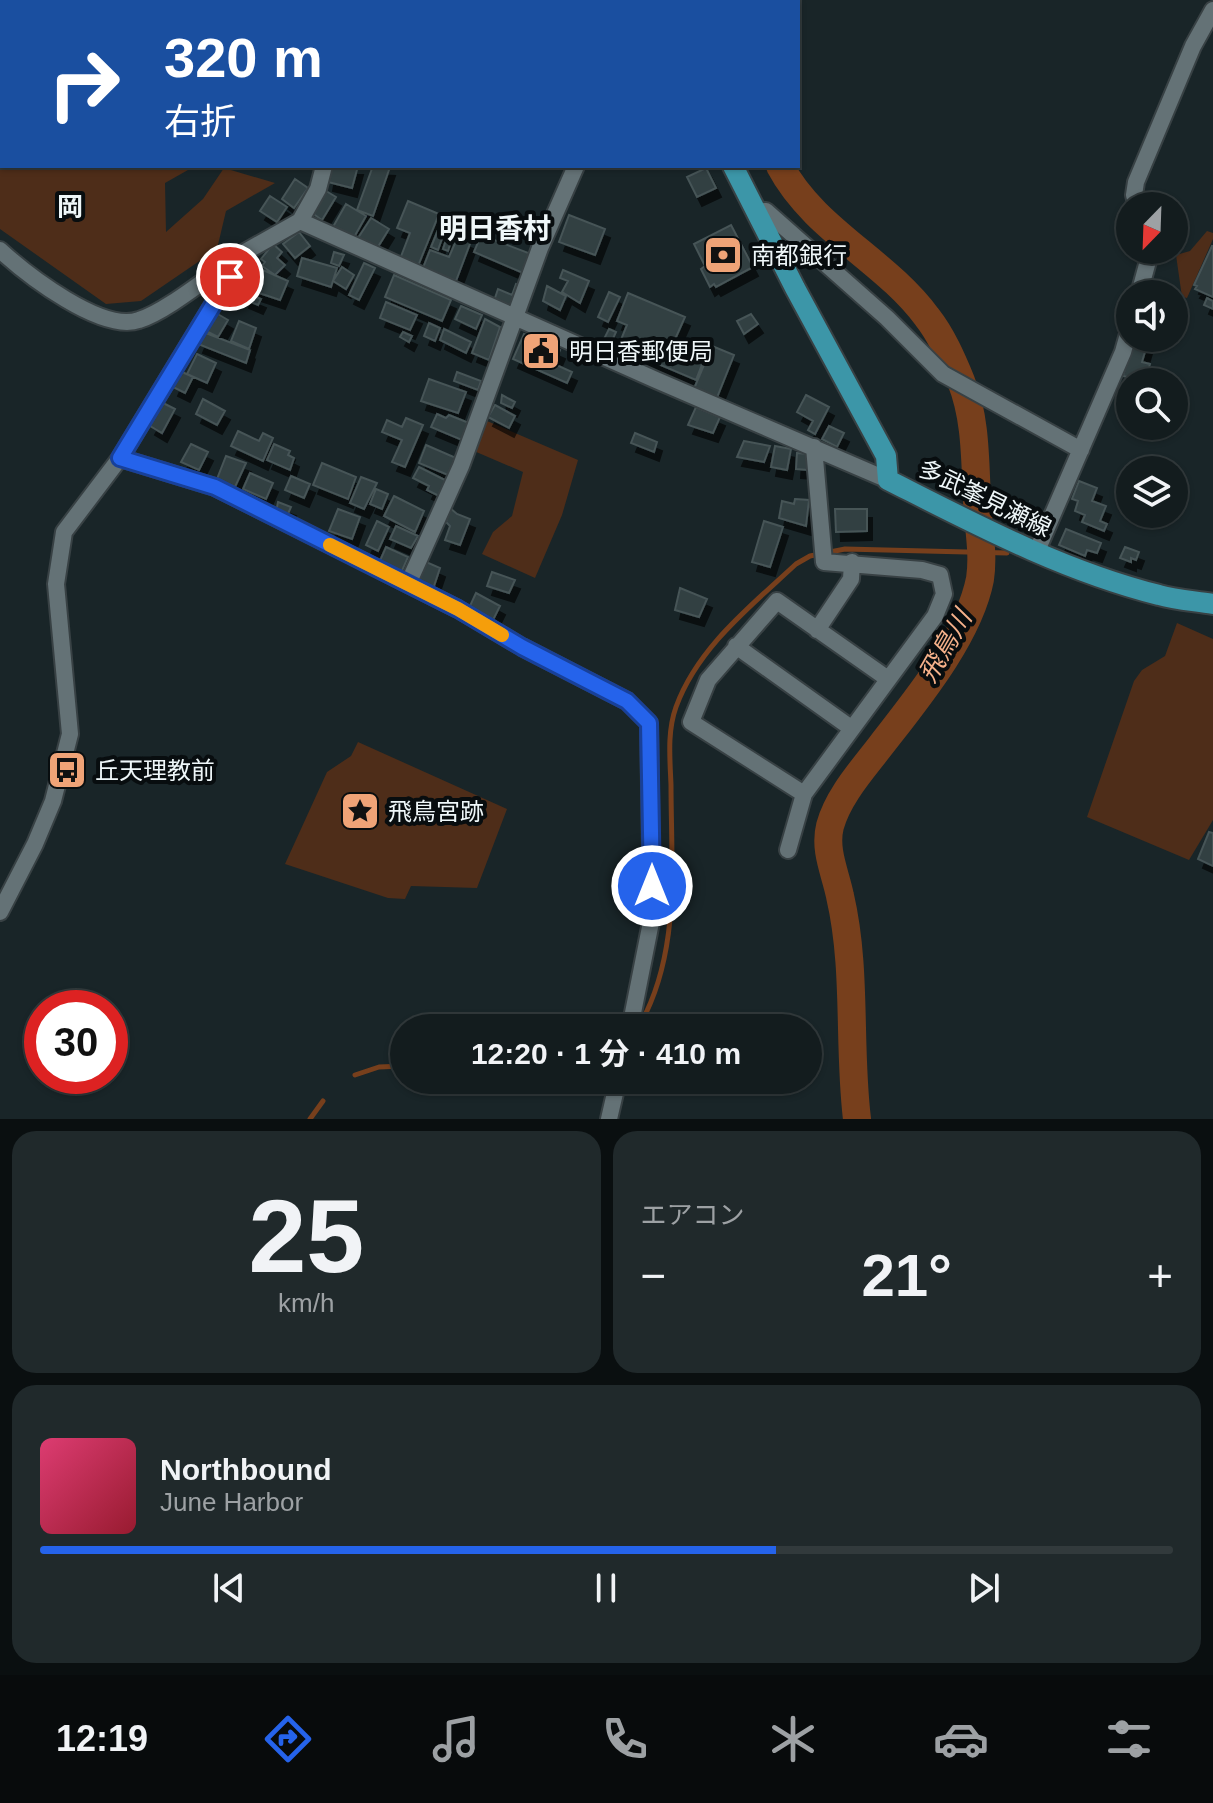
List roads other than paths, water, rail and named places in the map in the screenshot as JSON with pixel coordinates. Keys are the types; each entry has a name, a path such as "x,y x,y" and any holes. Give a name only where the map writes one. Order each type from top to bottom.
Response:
{"main road":[{"name":"多武峯見瀬線","path":"734,168 886,456 888,480 1036,553 1160,595 1213,604"}],"street":[{"path":"1134,192 1193,46 1213,10"},
{"path":"0,250 55,292 119,323 140,320 245,252 300,221 318,189 323,168"},
{"path":"408,584 461,466 540,248 575,168"},
{"path":"756,212 766,211 887,318 947,377 1081,450"},
{"path":"300,221 888,480"},
{"path":"0,912 53,801 70,734 56,584 64,532 120,458 245,252"},
{"path":"1036,553 1123,352"},
{"path":"788,850 804,794 935,616 944,594 940,575 852,562 823,553 814,447"},
{"path":"120,458 215,487 458,609 522,647 627,701 649,723 652,917 633,1014"},
{"path":"817,630 851,579 852,562"},
{"path":"804,794 691,722 708,680 777,601 888,679"},
{"path":"736,646 851,728"},
{"path":"609,1119 615,1094"}],"waterway":[{"name":"飛鳥川","path":"781,168 811,209 891,278 932,324 961,381 970,410 974,440 981,559 974,601 940,666 852,783 830,826 829,852 849,951 857,1119"},
{"path":"646,1013 657,986 669,930 672,872 671,726 686,685 712,646 761,596 796,564 810,556 845,549 1007,553"},
{"path":"355,1075 390,1067"},
{"path":"310,1119 323,1101"}],"place":[{"name":"南都銀行","path":"723,255"},
{"name":"明日香郵便局","path":"541,351"},
{"name":"丘天理教前","path":"67,770"},
{"name":"飛鳥宮跡","path":"360,811"}],"district":[{"name":"岡","path":"70,207"},
{"name":"明日香村","path":"495,228"}]}
